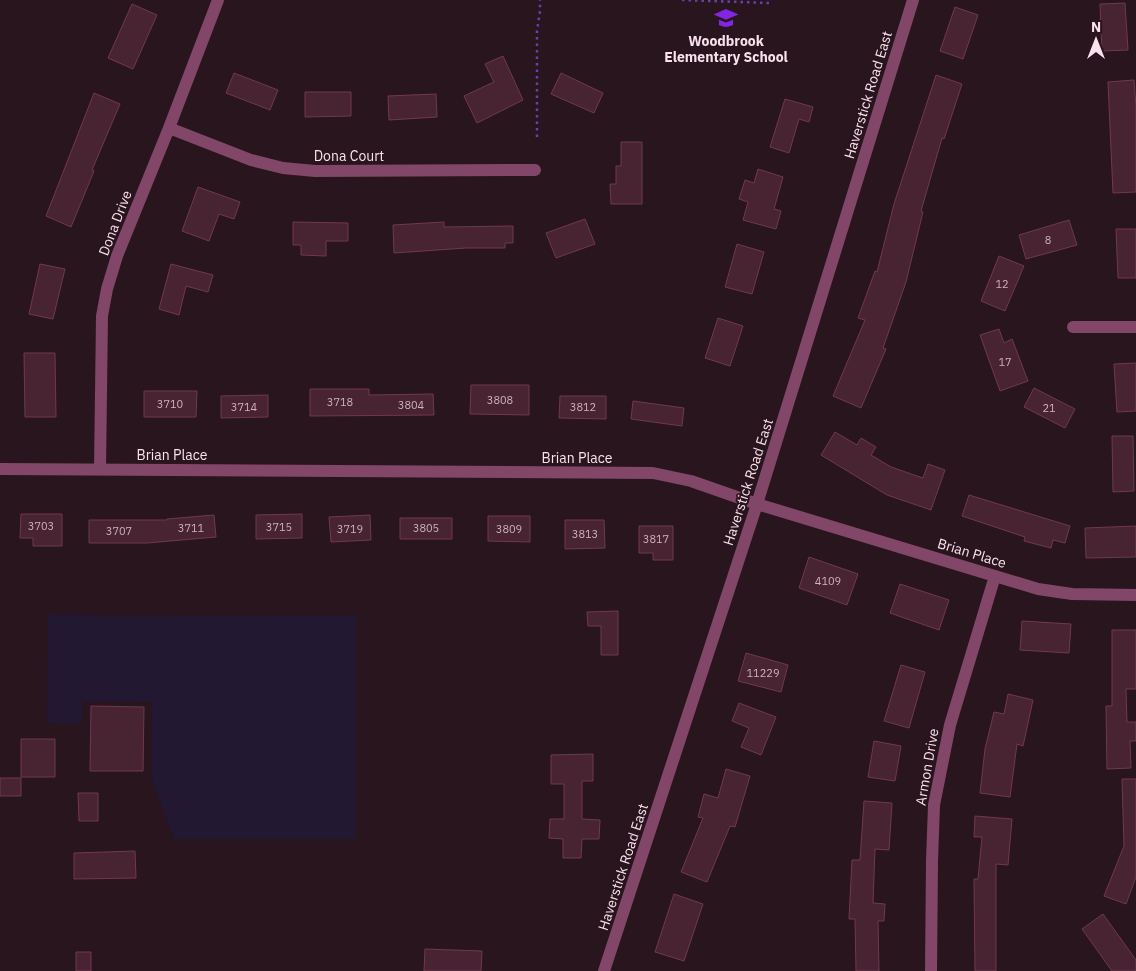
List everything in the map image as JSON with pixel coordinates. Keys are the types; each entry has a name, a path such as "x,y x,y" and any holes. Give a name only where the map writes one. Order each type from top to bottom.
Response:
{"street":[{"name":"Dona Drive","path":"100,470 102,316 106,298 117,256 218,0"},
{"name":"Haverstick Road East","path":"604,971 757,504 913,0"},
{"name":"Dona Court","path":"169,128 251,160 283,168 307,170 535,170"},
{"path":"1073,326 1136,326"},
{"name":"Brian Place","path":"0,469 653,473 690,481 757,504 1038,589 1072,594 1136,595"},
{"name":"Armon Drive","path":"931,971 934,805 950,724 996,576"}],"path":[{"path":"537,136 537,30 540,0"},
{"path":"682,0 770,3 770,0"}],"shaded area":[{"path":"48,615 356,616 356,839 174,839 152,779 152,702 82,701 82,724 47,723"}],"building":[{"path":"1125,3 1128,50 1102,51 1100,4"},
{"path":"132,4 157,15 133,69 108,58"},
{"path":"955,7 978,15 963,59 940,51"},
{"path":"503,56 523,100 477,123 464,96 494,82 485,64"},
{"path":"234,73 278,90 270,110 226,93"},
{"path":"561,73 603,93 594,113 551,94"},
{"path":"936,75 962,84 944,139 942,138 921,211 923,212 906,282 883,348 886,349 861,408 833,396 865,320 858,318 875,271 877,272 894,204"},
{"path":"1134,80 1136,107 1136,192 1113,193 1108,82"},
{"path":"305,92 351,92 351,116 305,117"},
{"path":"94,93 120,104 92,170 94,171 71,227 46,216"},
{"path":"436,94 437,117 389,120 388,96"},
{"path":"785,99 813,107 809,122 799,119 789,153 770,147"},
{"path":"621,142 642,142 642,204 611,204 610,184 616,184 616,166 621,166"},
{"path":"758,169 783,177 774,209 781,211 776,229 743,220 748,202 739,199 745,180 754,183"},
{"path":"198,187 240,202 234,219 219,214 209,241 182,231"},
{"path":"585,219 595,244 556,258 546,233"},
{"path":"1069,220 1077,245 1026,259 1019,235"},
{"path":"293,222 348,223 348,241 326,241 326,256 301,255 301,245 293,245"},
{"path":"444,222 444,227 513,226 513,243 505,243 505,248 466,248 394,253 393,225"},
{"path":"1116,229 1136,229 1136,278 1118,278"},
{"path":"737,244 764,252 752,294 725,287"},
{"path":"999,256 1024,266 1005,311 981,301"},
{"path":"40,264 65,269 53,319 29,314"},
{"path":"171,264 213,275 208,292 186,286 179,315 159,309"},
{"path":"718,318 743,326 730,366 705,358"},
{"path":"999,329 1004,343 1012,339 1028,381 1000,391 980,335"},
{"path":"24,353 55,353 56,417 25,417"},
{"path":"1136,363 1136,411 1117,412 1114,364"},
{"path":"471,385 529,385 529,415 470,414"},
{"path":"1034,388 1075,409 1065,428 1024,407"},
{"path":"310,389 369,389 369,395 433,394 434,415 310,416"},
{"path":"144,391 197,391 196,417 144,417"},
{"path":"268,395 268,417 221,418 221,396"},
{"path":"560,396 606,396 606,419 559,418"},
{"path":"633,401 684,408 682,426 631,419"},
{"path":"835,432 857,445 861,438 876,447 871,455 891,467 923,478 928,464 945,470 931,510 887,495 821,455"},
{"path":"1112,436 1133,436 1134,491 1113,492"},
{"path":"969,495 1070,526 1065,543 1053,540 1051,548 1024,541 1025,537 962,516"},
{"path":"21,514 62,514 62,546 33,546 33,538 20,538"},
{"path":"302,514 302,538 256,539 256,515"},
{"path":"214,515 216,537 147,543 89,543 89,520 167,520"},
{"path":"370,515 371,540 331,542 329,517"},
{"path":"488,516 530,516 530,542 488,541"},
{"path":"400,518 452,518 452,539 400,539"},
{"path":"565,520 604,520 605,548 565,549"},
{"path":"639,526 673,526 673,560 653,560 653,553 639,553"},
{"path":"1136,526 1136,557 1086,558 1085,528"},
{"path":"809,557 858,574 847,605 799,588"},
{"path":"900,584 949,600 939,630 890,613"},
{"path":"618,611 618,655 601,655 601,626 588,626 587,612"},
{"path":"1022,621 1071,624 1069,653 1020,650"},
{"path":"1112,630 1136,630 1136,689 1126,689 1127,722 1136,722 1136,741 1130,741 1131,768 1107,769 1106,706 1112,706"},
{"path":"746,653 788,665 781,692 738,681"},
{"path":"901,665 925,672 909,728 884,721"},
{"path":"1008,694 1033,700 1023,746 1017,744 1010,797 980,793 985,749 994,712 1004,714"},
{"path":"739,703 776,717 761,755 741,747 749,728 732,721"},
{"path":"91,706 144,707 143,771 90,771"},
{"path":"21,739 55,739 55,777 21,777"},
{"path":"874,741 901,746 895,781 868,777"},
{"path":"593,754 593,781 582,781 582,819 600,820 599,839 582,839 581,858 563,858 563,839 549,838 550,819 564,819 564,784 551,784 551,755"},
{"path":"726,769 750,776 735,827 730,826 707,882 681,872 703,818 698,817 704,794 718,798"},
{"path":"0,778 21,778 21,796 0,796"},
{"path":"1122,779 1136,779 1136,877 1126,904 1104,896 1124,846"},
{"path":"78,793 98,793 98,821 79,821"},
{"path":"864,801 892,803 889,850 875,849 873,903 885,904 884,921 878,921 879,971 856,971 855,919 849,919 852,860 860,860"},
{"path":"975,816 1012,819 1008,865 996,864 996,971 975,971 974,879 978,879 982,837 974,837"},
{"path":"135,851 136,878 74,879 74,853"},
{"path":"674,894 703,904 684,961 655,952"},
{"path":"1103,914 1136,960 1136,971 1112,971 1082,929"},
{"path":"425,949 482,951 481,971 424,971"},
{"path":"76,952 91,952 91,971 76,971"}],"place":[{"name":"Woodbrook Elementary School","path":"726,18"}]}
